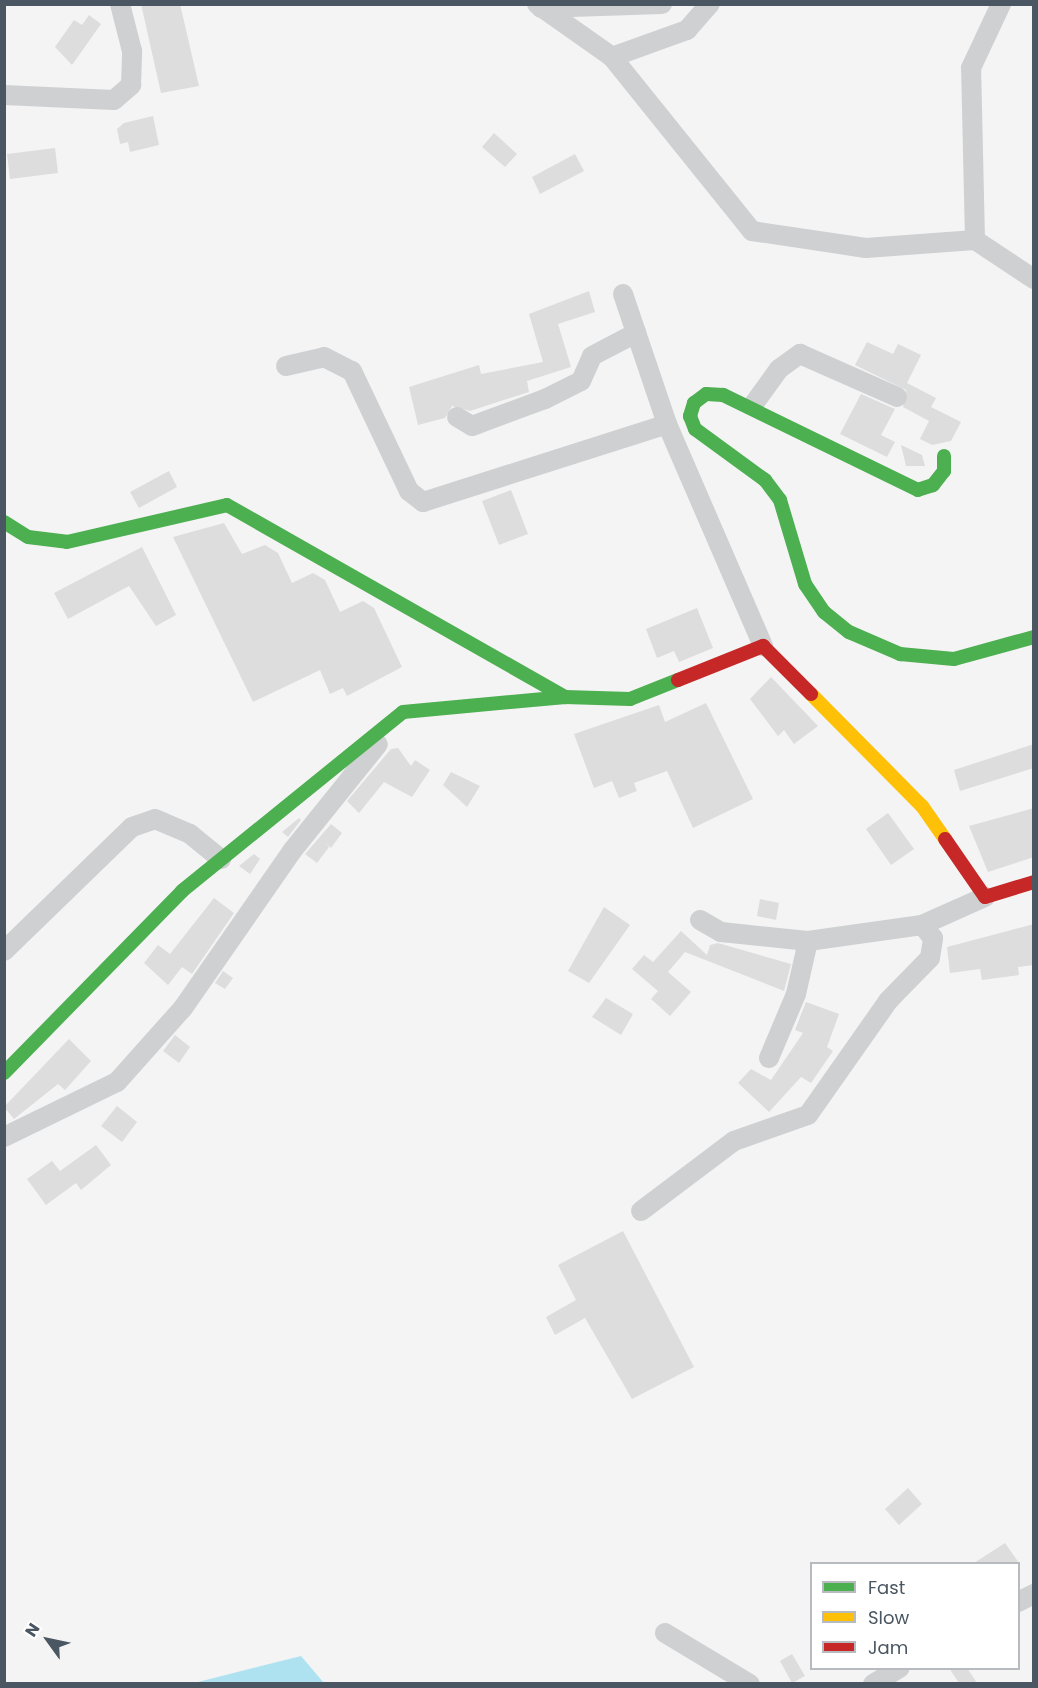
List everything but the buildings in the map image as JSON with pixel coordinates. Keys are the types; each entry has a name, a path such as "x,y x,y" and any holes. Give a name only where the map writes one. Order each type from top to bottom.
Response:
{"street":[{"path":"4,94 114,100 131,85 132,51 120,4"},
{"path":"539,6 662,4"},
{"path":"612,57 687,30 710,4"},
{"path":"975,240 971,68 1001,4"},
{"path":"539,6 612,57 752,231 866,248 975,240 1034,279"},
{"path":"623,294 667,424 763,646 922,806 985,897"},
{"path":"458,417 472,426 545,399 581,381 592,356 636,333"},
{"path":"753,405 779,369 800,354 897,397"},
{"path":"286,366 324,357 352,371 410,491 423,502 667,424"},
{"path":"944,456 944,471 933,485 905,487 753,405 706,394 694,403 690,416 695,429 765,480 780,500 805,584 825,612 849,632 900,654 954,659 1034,637"},
{"path":"4,522 28,537 67,542 227,505 565,698"},
{"path":"4,1073 182,891 403,712 565,698 630,699 763,646"},
{"path":"4,1137 117,1082 183,1008 292,851 403,712"},
{"path":"4,951 132,827 155,819 190,834 221,859"},
{"path":"700,920 721,932 808,941 922,925 985,897 1034,882"},
{"path":"641,1211 734,1141 808,1115 888,1001 930,958 933,938 922,925"},
{"path":"768,1059 796,994 808,941"},
{"path":"1020,1601 1034,1594"},
{"path":"665,1633 750,1683"},
{"path":"873,1683 896,1670"}],"water":[{"path":"301,1656 324,1683 194,1683"}],"traffic: fast":[{"path":"944,456 944,471 933,485 918,490 723,395 706,394 694,403 690,416 695,429 765,480 780,500 805,584 824,612 849,632 900,654 954,659 1034,637"},
{"path":"4,522 28,537 67,542 227,505 565,697"},
{"path":"4,1073 182,891 403,712 565,697 630,699 678,680"}],"traffic: slow":[{"path":"811,694 922,806 945,839"}],"traffic: jam":[{"path":"678,680 763,646 811,694"},
{"path":"945,839 985,897 1034,882"}]}
